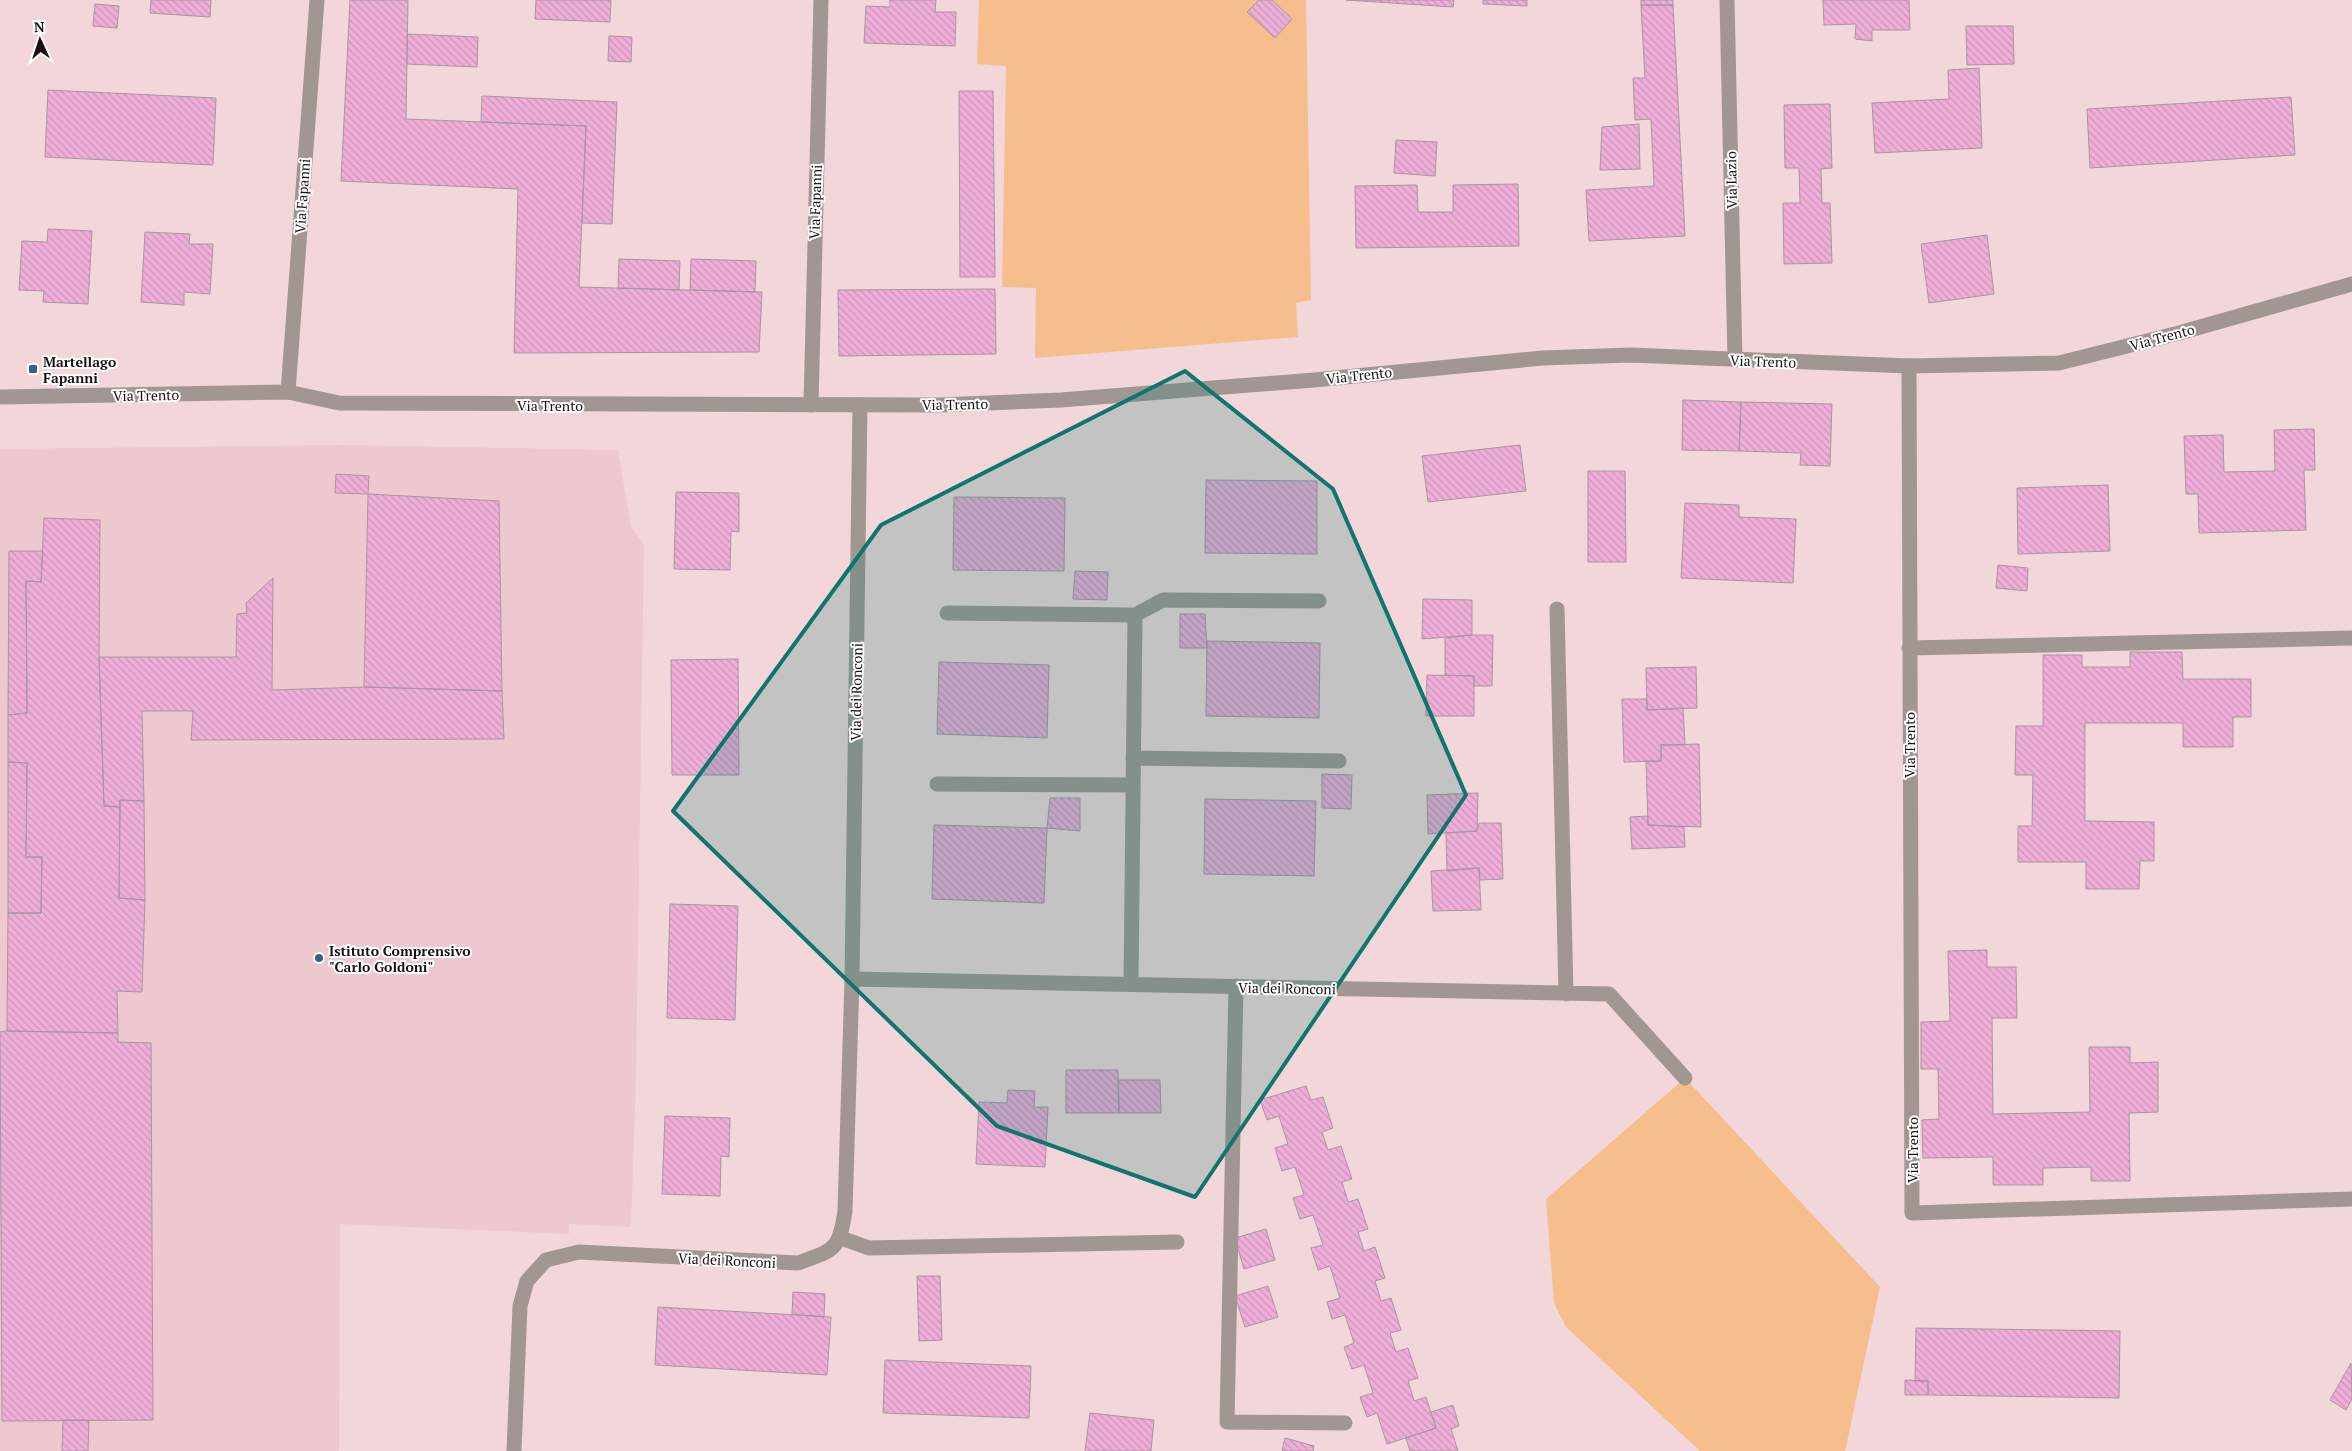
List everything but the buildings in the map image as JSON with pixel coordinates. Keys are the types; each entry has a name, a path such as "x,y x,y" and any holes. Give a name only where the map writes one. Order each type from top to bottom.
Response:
{"street":[{"name":"Via Fapanni","path":"288,392 316,0"},
{"name":"Via Fapanni","path":"811,405 821,0"},
{"name":"Via Lazio","path":"1727,0 1735,360"},
{"name":"Via Trento","path":"0,397 288,392 339,403 940,405 1061,400 1314,380 1543,358 1630,355 1909,366 2059,363 2179,333 2352,284"},
{"name":"Via Trento","path":"1909,366 1912,1213 2352,1199"},
{"name":"Via dei Ronconi","path":"514,1451 520,1306 527,1281 546,1260 579,1252 798,1264 827,1252 841,1238 845,1211 852,979 860,405"},
{"path":"947,613 1134,615 1163,600 1320,601"},
{"path":"1557,609 1566,994"},
{"path":"1131,984 1134,615"},
{"path":"1909,648 2352,638"},
{"path":"1133,758 1339,761"},
{"path":"937,784 1133,785"},
{"name":"Via dei Ronconi","path":"852,979 1608,994 1685,1078"},
{"path":"1236,986 1227,1422 1345,1423"},
{"path":"841,1238 869,1248 1177,1242"}],"highlighted area":[{"path":"1185,371 1333,489 1466,795 1195,1197 997,1126 673,811 881,525"}],"shaded area":[{"path":"979,0 1306,0 1311,300 1296,303 1298,337 1035,358 1036,288 1002,287 1006,66 977,64"},
{"name":"Istituto Comprensivo \"Carlo Goldoni\"","path":"343,445 618,450 631,527 644,544 636,1077 631,1227 569,1224 569,1234 340,1224 339,1451 0,1451 0,449"},
{"path":"1685,1078 1880,1287 1845,1451 1700,1451 1566,1327 1554,1303 1546,1199"}],"place":[{"name":"Martellago Fapanni","path":"33,369"},
{"name":"Istituto Comprensivo \"Carlo Goldoni\"","path":"319,958"}]}
